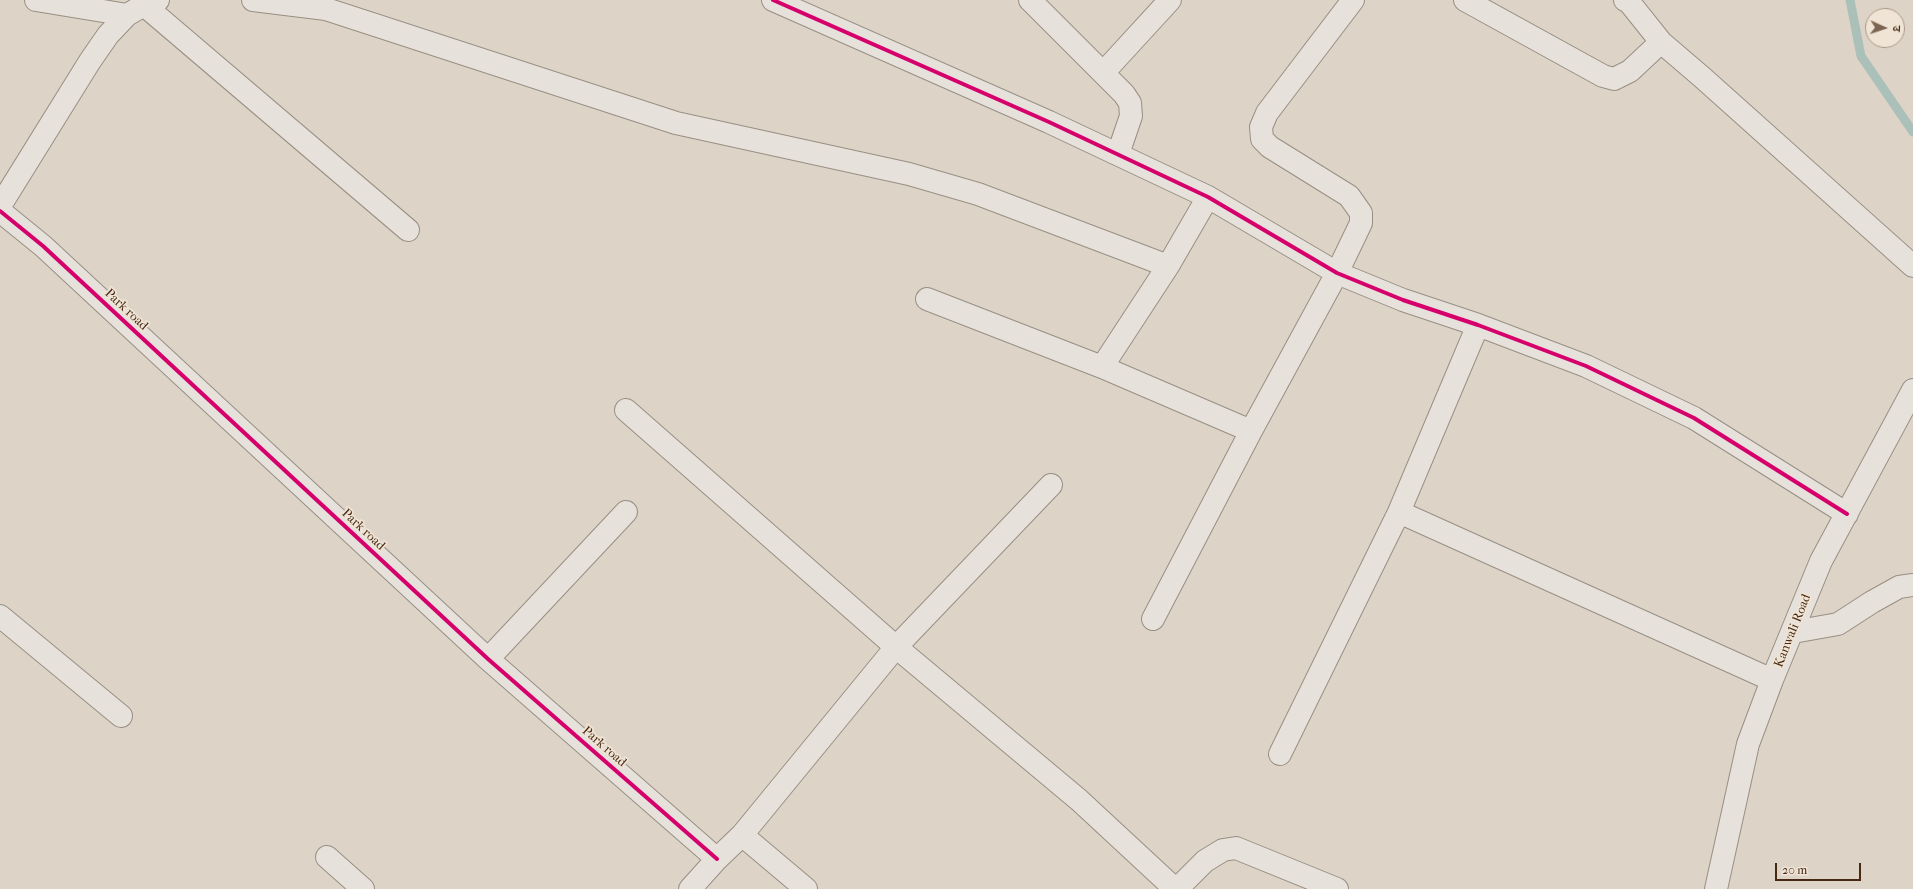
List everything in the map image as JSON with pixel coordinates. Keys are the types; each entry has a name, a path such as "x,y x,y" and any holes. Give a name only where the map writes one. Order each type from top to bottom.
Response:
{"street":[{"path":"36,0 144,6 408,230"},
{"path":"253,0 327,4 676,123 909,174 978,194 1168,266"},
{"path":"773,0 1049,122 1208,197 1337,273 1403,300 1478,325 1586,366 1694,418 1847,514"},
{"path":"1030,0 1124,94 1130,104 1132,116 1118,154"},
{"path":"1103,74 1170,0"},
{"path":"1153,619 1251,431 1337,273 1361,223 1362,213 1349,196 1270,147 1262,139 1261,126 1267,113 1353,0"},
{"path":"1465,0 1603,76 1614,79 1630,71 1660,42"},
{"path":"1628,1 1660,42 1703,78 1913,266"},
{"path":"0,206 90,61 108,35 144,6"},
{"path":"1102,367 1168,266 1208,197"},
{"name":"Park road","path":"0,211 43,246 488,659 717,859"},
{"path":"927,299 1102,367 1251,431"},
{"path":"1280,754 1399,512 1478,325"},
{"name":"Kanwali Road","path":"1716,889 1748,744 1772,680 1821,561 1913,390"},
{"path":"626,410 896,647 1079,800 1176,889 1205,861 1222,850 1236,848 1337,889"},
{"path":"690,889 717,859 742,835 896,647 1051,485"},
{"path":"488,659 626,512"},
{"path":"1399,512 1772,680"},
{"path":"1793,632 1838,624 1899,587 1913,584"},
{"path":"0,616 121,716"},
{"path":"742,835 806,889"},
{"path":"326,857 363,889"}],"waterway":[{"path":"1850,0 1861,56 1913,132"}],"cycle path":[{"path":"773,0 1049,122 1208,197 1337,273 1403,300 1478,325 1586,366 1694,418 1847,514"},
{"path":"0,211 43,246 488,659 717,859"}]}
